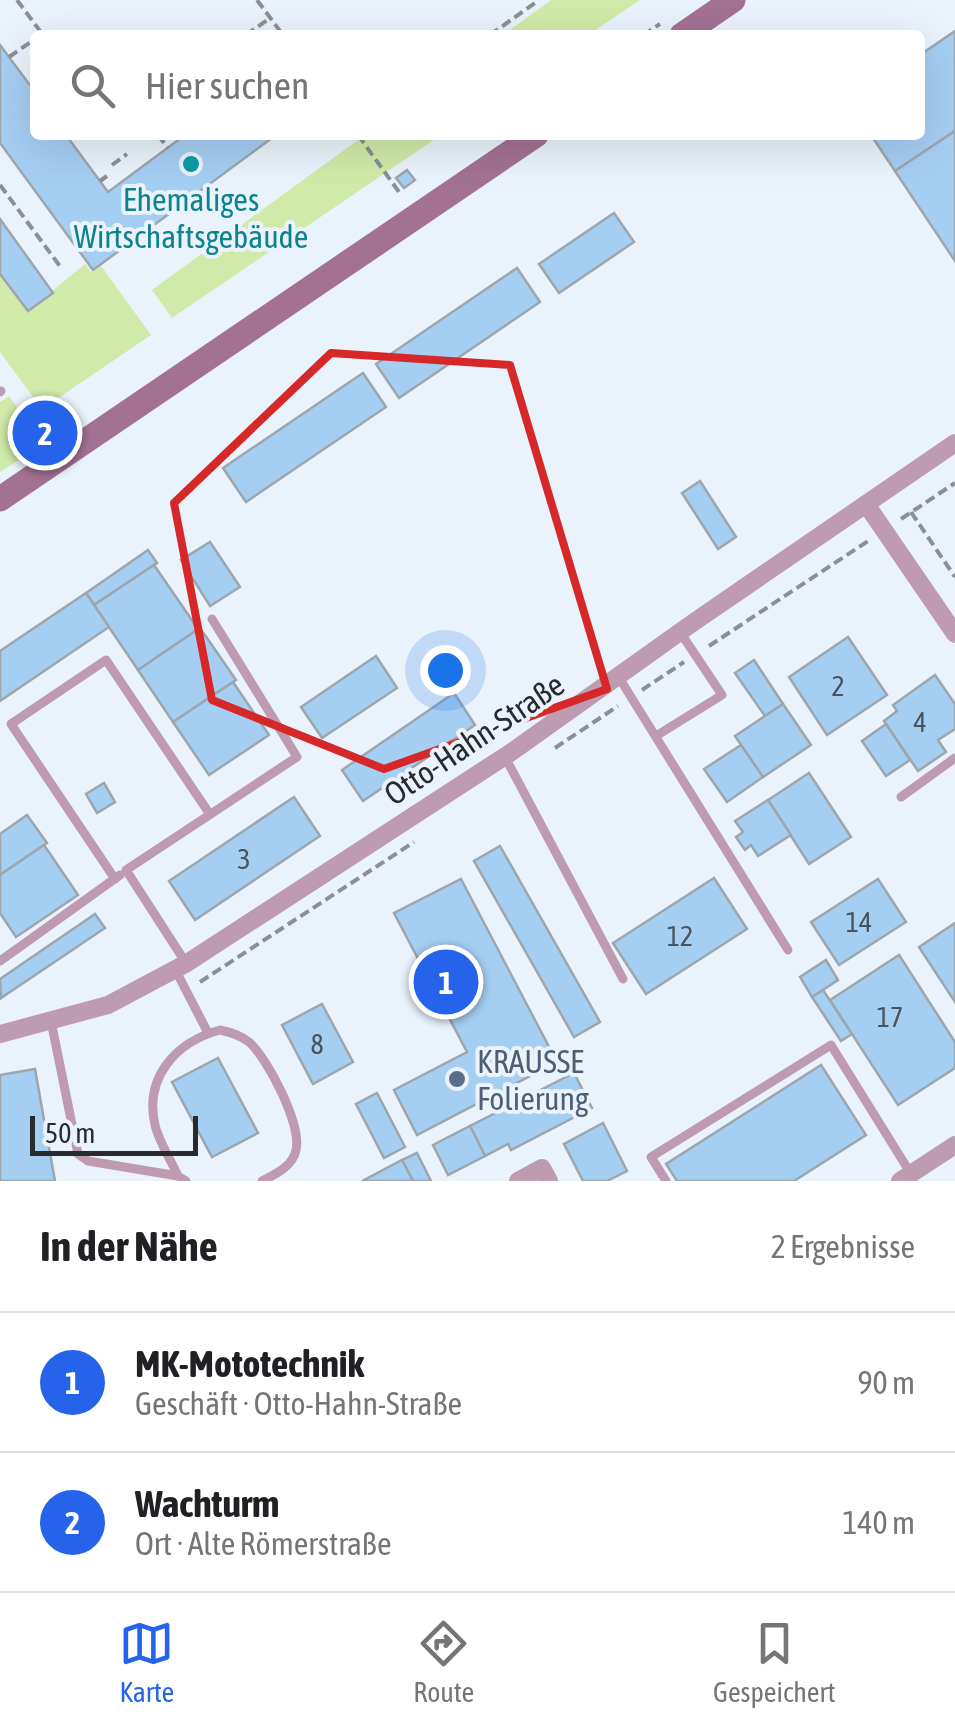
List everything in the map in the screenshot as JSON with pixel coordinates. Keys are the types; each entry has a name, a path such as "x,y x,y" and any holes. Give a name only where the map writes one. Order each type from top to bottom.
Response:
{"main road":[{"path":"689,30 733,0"},
{"path":"0,499 529,140"}],"street":[{"name":"Otto-Hahn-Straße","path":"0,1034 108,1005 181,966 505,756 955,444"},
{"path":"866,504 955,634"},
{"path":"906,1178 955,1145"},
{"path":"518,1181 542,1168 549,1181"}],"lane":[{"path":"0,961 126,870 298,758 212,620"},
{"path":"656,736 722,696 680,632"},
{"path":"0,727 11,724 106,660 209,814"},
{"path":"618,676 788,950"},
{"path":"11,724 115,879"},
{"path":"505,756 623,979"},
{"path":"901,798 955,758"},
{"path":"126,870 181,966 208,1034"},
{"path":"51,1021 78,1154 88,1160 182,1178"},
{"path":"182,1178 156,1129 153,1092 167,1062 187,1043 220,1030 248,1042 283,1094 297,1144 296,1153 277,1174 262,1181"},
{"path":"666,1181 651,1157 831,1045 906,1178"}],"path":[{"path":"18,0 36,30"},
{"path":"257,0 279,30"},
{"path":"497,30 537,1"},
{"path":"253,30 270,18"},
{"path":"9,57 30,43"},
{"path":"162,140 168,148"},
{"path":"362,140 399,192"},
{"path":"112,165 127,154"},
{"path":"100,181 106,176"},
{"path":"0,184 62,269"},
{"path":"911,512 955,577"}],"highlighted area":[{"path":"331,353 510,365 607,689 384,769 212,700 174,503"}],"green space":[{"path":"551,0 640,0 595,30 510,30"},
{"path":"358,140 434,140 172,318 152,290"},
{"path":"85,264 92,273 101,266 151,335 42,409 0,352 0,274 28,311"},
{"path":"9,396 43,445 0,472 0,402"}],"building":[{"path":"955,31 955,131 895,171 874,140 925,140 925,52"},
{"name":"Ehemaliges Wirtschaftsgebäude","path":"0,45 30,85 30,140 70,140 108,192 178,140 269,140 93,270 0,143"},
{"path":"955,131 955,261 895,171"},
{"path":"407,170 415,180 404,188 396,178"},
{"path":"614,213 634,242 559,293 539,264"},
{"path":"0,219 53,293 28,311 0,274"},
{"path":"517,268 540,302 399,398 376,364"},
{"path":"363,373 386,407 246,502 223,468"},
{"path":"48,421 58,435 43,446 33,432"},
{"path":"700,481 736,537 718,549 682,493"},
{"path":"210,542 240,587 210,606 181,560"},
{"path":"148,550 157,563 94,605 86,593"},
{"path":"154,565 198,629 138,670 94,605"},
{"path":"86,593 109,627 0,701 0,651"},
{"path":"200,628 236,680 173,722 138,670"},
{"path":"848,637 887,695 827,735 789,677"},
{"path":"376,656 397,688 322,738 301,707"},
{"path":"754,660 783,704 765,716 735,673"},
{"path":"935,675 955,704 955,729 938,740 946,752 918,771 884,721 897,711 893,705"},
{"path":"233,682 269,735 209,775 173,722"},
{"path":"454,693 475,725 363,801 342,770"},
{"path":"783,704 811,745 763,777 735,736"},
{"path":"886,724 910,760 886,776 862,741"},
{"path":"741,745 763,777 727,802 704,769"},
{"path":"809,773 851,837 809,864 768,800"},
{"path":"104,783 115,802 97,813 86,794"},
{"path":"294,797 320,836 195,920 169,881"},
{"path":"768,800 791,835 758,856 751,845 745,850 736,837 743,832 735,821"},
{"path":"27,815 47,843 0,875 0,834"},
{"path":"44,845 78,895 16,937 0,913 0,875"},
{"path":"500,846 600,1022 574,1037 474,861"},
{"path":"714,878 747,929 646,994 613,943"},
{"path":"461,879 557,1062 417,1135 394,1090 467,1052 394,913"},
{"path":"878,879 906,922 839,965 811,922"},
{"path":"95,914 105,928 1,998 0,979"},
{"path":"955,923 955,1002 919,947"},
{"path":"899,955 955,1042 955,1068 898,1105 830,1000"},
{"path":"826,960 838,980 812,997 800,977"},
{"path":"823,990 852,1034 841,1041 812,997"},
{"path":"322,1004 353,1062 313,1084 282,1025"},
{"path":"218,1058 258,1133 212,1157 172,1082"},
{"path":"821,1065 866,1135 794,1181 677,1181 666,1164"},
{"path":"35,1069 55,1181 0,1181 0,1075"},
{"path":"574,1073 592,1108 511,1150 508,1144 485,1156 470,1126"},
{"path":"377,1093 405,1147 384,1158 356,1104"},
{"path":"603,1123 627,1171 607,1181 583,1181 564,1144"},
{"path":"470,1126 485,1156 448,1175 433,1145"},
{"path":"417,1153 431,1181 413,1181 402,1160"},
{"path":"402,1160 413,1181 362,1181"}],"place":[{"name":"Ehemaliges Wirtschaftsgebäude","path":"191,164"},
{"name":"Wachturm","path":"45,433"},
{"name":"MK-Mototechnik","path":"446,982"},
{"name":"KRAUSSE Folierung","path":"457,1079"}]}
